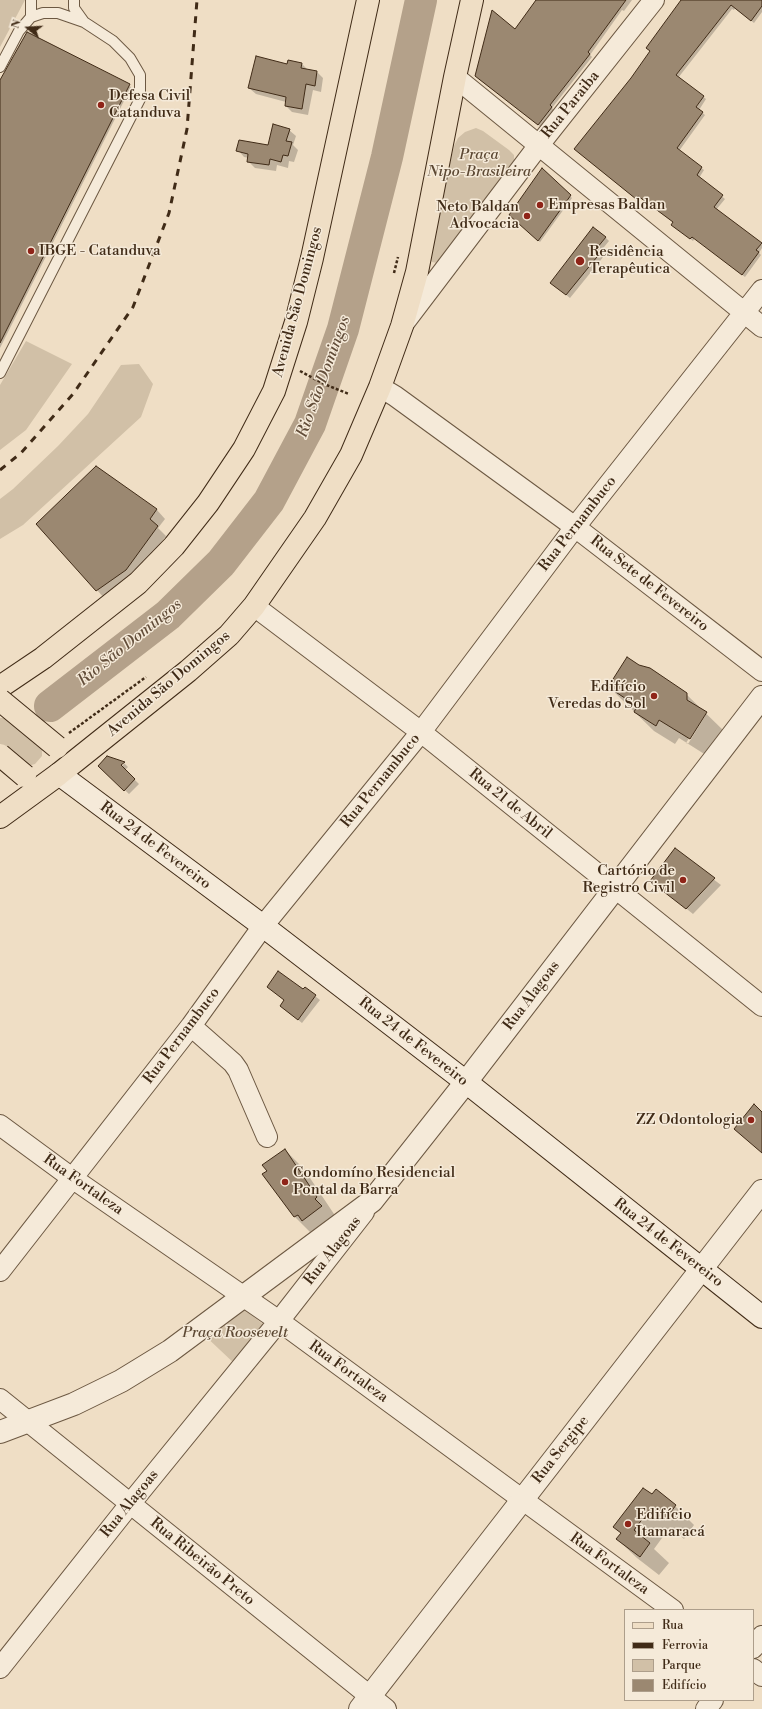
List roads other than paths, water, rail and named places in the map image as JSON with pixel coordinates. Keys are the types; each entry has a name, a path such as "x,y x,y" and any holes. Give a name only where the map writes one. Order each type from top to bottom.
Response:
{"main road":[{"name":"Avenida São Domingos","path":"0,687 43,658 138,583 174,546 208,503 244,449 274,392 296,322 312,258 368,0"},
{"name":"Avenida São Domingos","path":"0,817 32,782 66,768 188,671 229,635 254,606 284,565 315,518 351,455 380,387 402,326 417,272 455,77 472,0"},
{"path":"0,700 62,740 66,768"},
{"path":"0,755 32,782"}],"street":[{"name":"Rua Paraiba","path":"402,326 539,145 654,0"},
{"path":"455,77 762,326"},
{"name":"Rua Pernambuco","path":"0,1270 191,1026 263,926 421,732 575,527 762,290"},
{"name":"Rua Sete de Fevereiro","path":"380,387 395,396 575,527 762,671"},
{"name":"Rua 21 de Abril","path":"254,606 421,732 762,1006"},
{"name":"Rua Alagoas","path":"0,1668 130,1504 279,1321 466,1082 762,696"},
{"name":"Rua 24 de Fevereiro","path":"66,768 263,926 466,1082 762,1317"},
{"path":"191,1026 233,1063 238,1070 267,1137"},
{"name":"Rua Fortaleza","path":"0,1125 72,1178 245,1296 671,1609"},
{"name":"Rua Sergipe","path":"372,1705 522,1500 762,1191"},
{"path":"0,1432 70,1406 121,1381 170,1350 372,1201"},
{"name":"Rua Ribeirão Preto","path":"0,1399 130,1504 372,1705"},
{"path":"754,1647 762,1636"},
{"path":"754,1670 762,1676"},
{"path":"706,1709 712,1701"}],"lane":[{"path":"31,0 31,16"},
{"path":"74,0 74,8 84,22"},
{"path":"0,67 19,31 31,16 43,13 58,13 84,22 113,41 130,58 140,75 140,99 0,373"}],"waterway":[{"name":"Rio São Domingos","path":"50,706 168,615 221,563 269,501 310,424 343,329 387,157 421,0"}],"railway":[{"path":"0,470 21,453 73,394 133,307 169,213 187,129 197,0"}],"place":[{"name":"Defesa Civil Catanduva","path":"101,105"},
{"name":"Empresas Baldan","path":"540,205"},
{"name":"Neto Baldan Advocacia","path":"527,216"},
{"name":"IBGE - Catanduva","path":"31,251"},
{"name":"Residência Terapêutica","path":"580,261"},
{"name":"Edifício Veredas do Sol","path":"654,696"},
{"name":"Cartório de Registro Civil","path":"683,880"},
{"name":"ZZ Odontologia","path":"751,1120"},
{"name":"Condomíno Residencial Pontal da Barra","path":"285,1182"},
{"name":"Edifício Itamaracá","path":"628,1524"}],"park label":[{"name":"Praça Nipo-Brasileira","path":"479,164"},
{"name":"Praça Roosevelt","path":"235,1333"}]}
